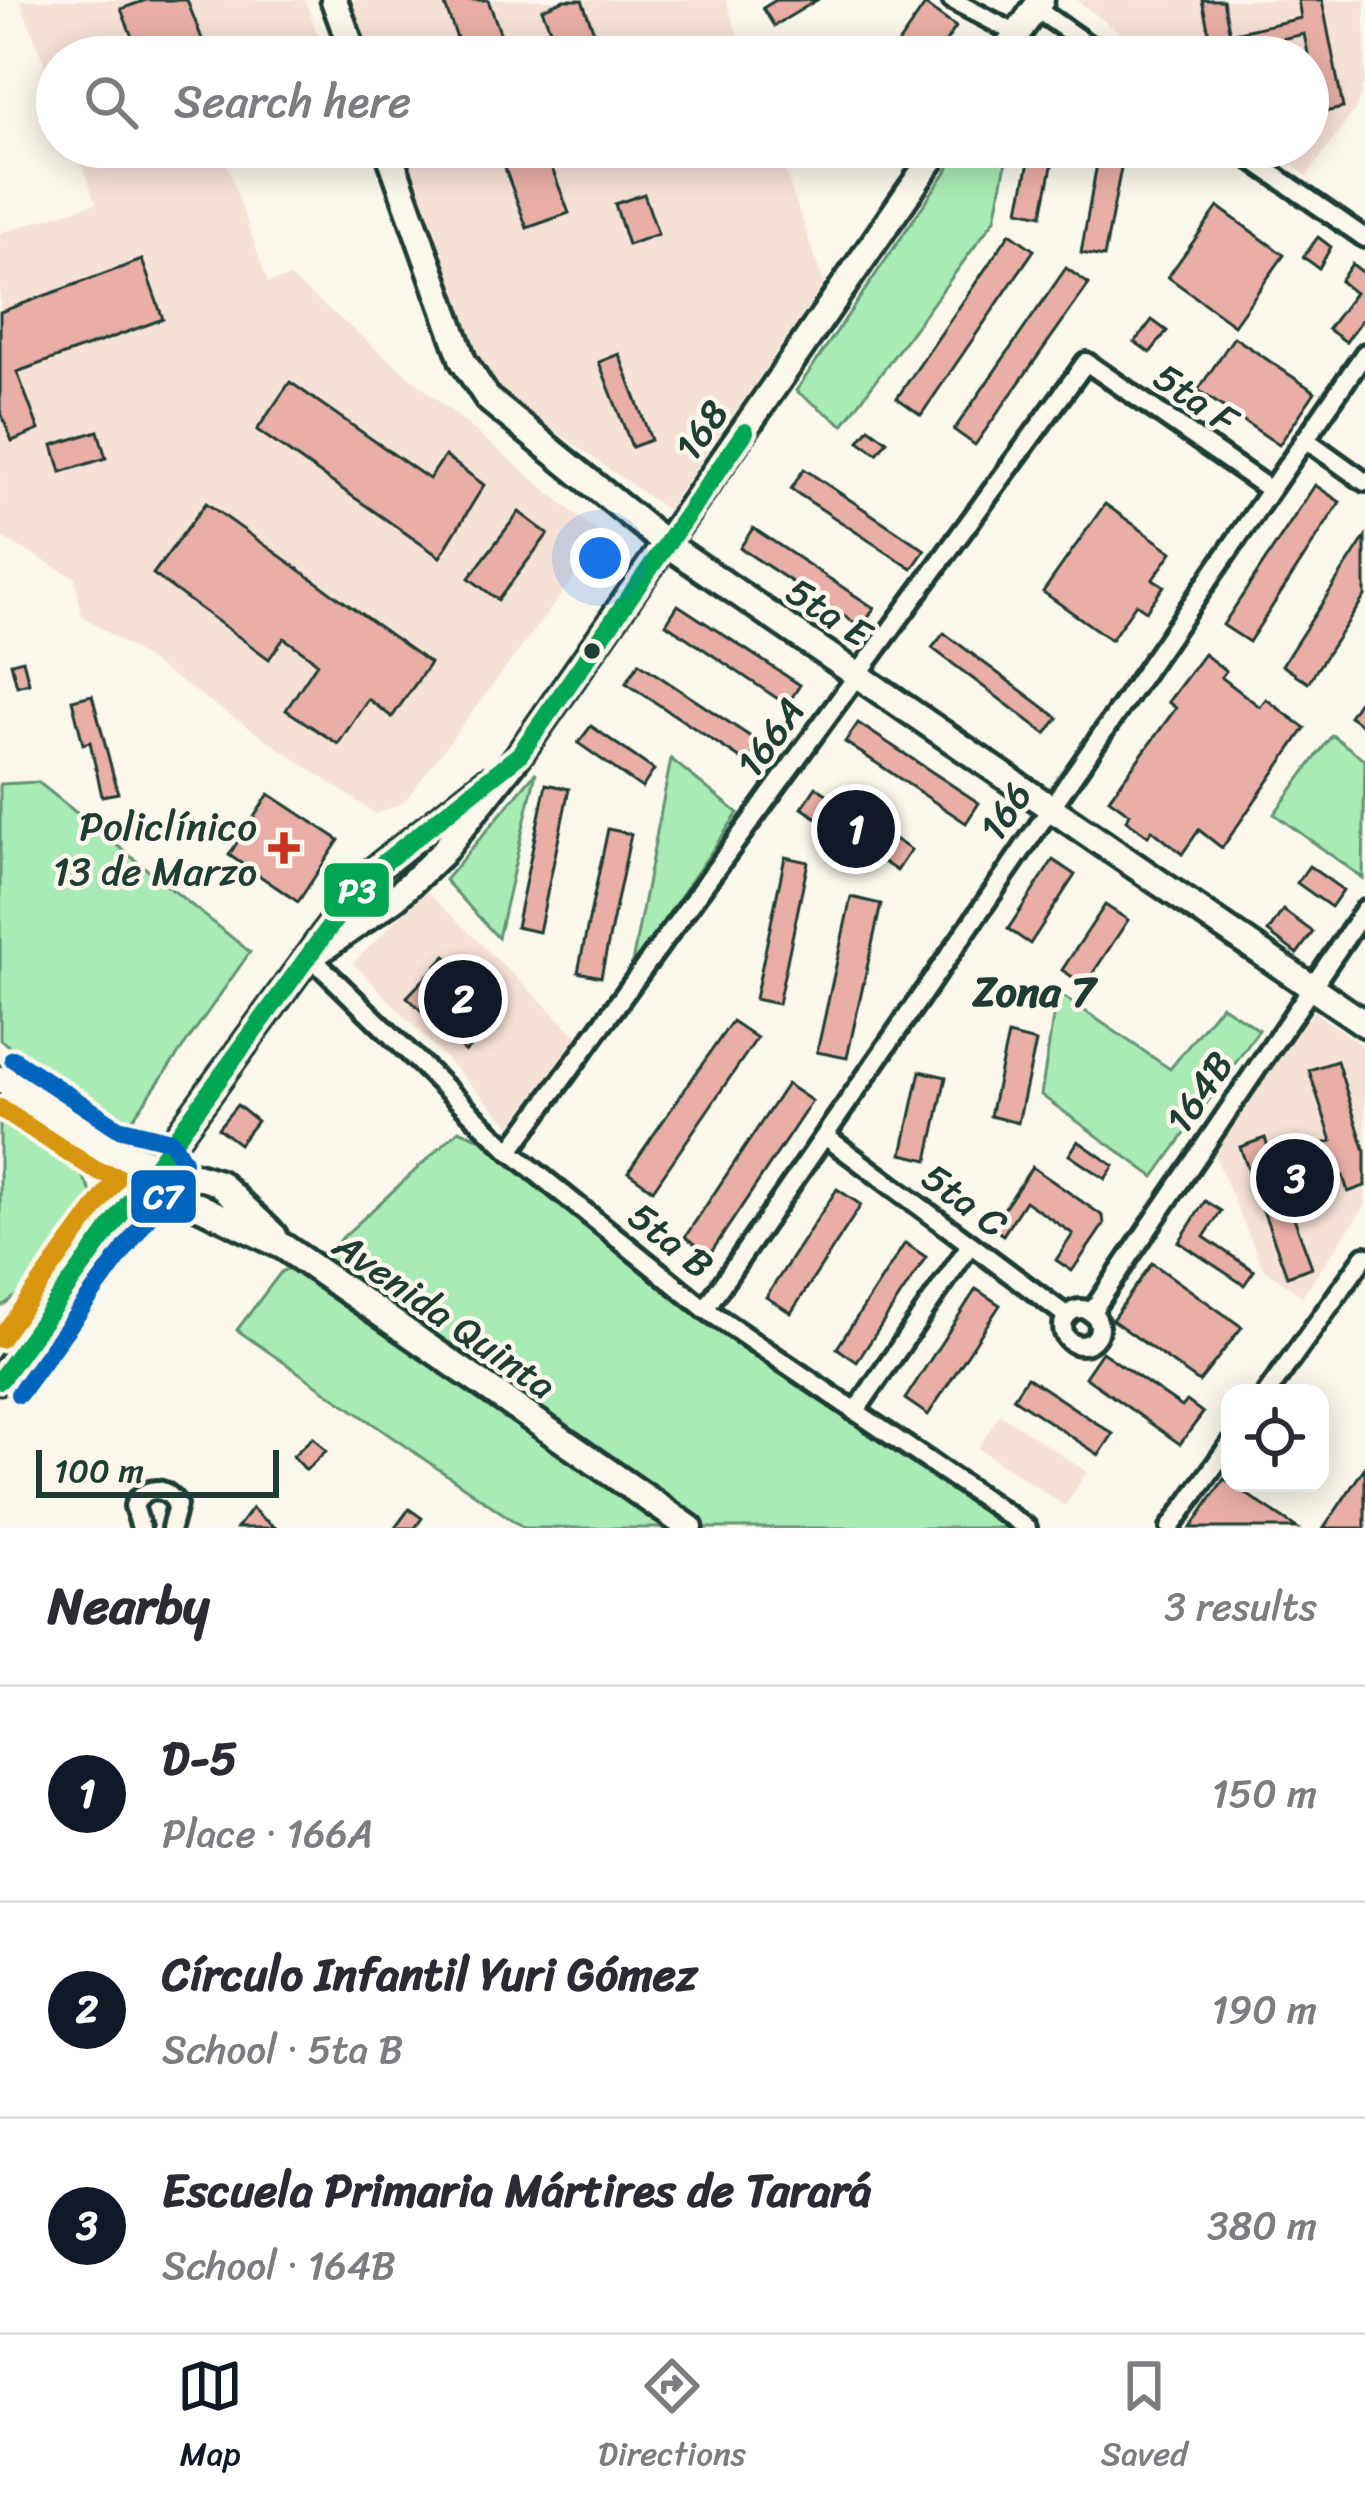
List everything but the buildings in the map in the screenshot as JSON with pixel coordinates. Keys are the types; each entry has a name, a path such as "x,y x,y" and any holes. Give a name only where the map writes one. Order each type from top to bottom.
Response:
{"street":[{"path":"334,0 347,36"},
{"path":"952,0 1017,34 1038,4 1078,36"},
{"name":"5ta E","path":"395,168 473,383 664,543 1365,1024"},
{"name":"168","path":"311,957 395,898 441,854 519,755 925,168"},
{"path":"1264,168 1365,238"},
{"name":"166","path":"705,1310 1048,806 1365,353"},
{"name":"5ta F","path":"1086,362 1269,489"},
{"name":"166A","path":"510,1151 1086,362"},
{"path":"1305,439 1365,482"},
{"name":"168","path":"0,1380 365,877 519,755"},
{"name":"164B","path":"1091,1313 1365,909"},
{"name":"5ta B","path":"311,957 510,1151 705,1310 1027,1528"},
{"path":"0,1079 108,1150 153,1172 206,1176"},
{"path":"186,1124 206,1176 247,1207 284,1247"},
{"name":"5ta C","path":"825,1136 1067,1316"},
{"name":"Avenida Quinta","path":"153,1172 284,1247 689,1528"},
{"path":"855,1412 970,1245"},
{"path":"1273,1384 1365,1256"},
{"path":"1080,1310 1091,1313 1098,1334 1085,1345 1065,1335 1067,1316 1080,1310"},
{"path":"1170,1528 1221,1457"},
{"path":"141,1528 134,1506 143,1494 156,1489 174,1498 175,1527"}],"shaded area":[{"path":"20,0 305,0 318,36 36,36 36,42"},
{"path":"351,0 726,0 738,36 364,36"},
{"path":"1077,0 1365,0 1365,78 1357,107 1329,146 1329,36 1124,36"},
{"path":"84,168 228,168 268,283 290,277 604,538 404,802 376,814 82,615 75,578 0,536 0,233 96,203"},
{"path":"409,168 784,168 824,284 667,510 483,380"},
{"path":"426,891 577,1036 511,1126 353,963"},
{"path":"1312,1010 1365,1047 1365,1206 1302,1296 1263,1268 1213,1151"},
{"path":"1000,1414 1087,1472 1065,1506 978,1448"}],"green space":[{"path":"949,168 1005,168 995,219 843,425 796,391"},
{"path":"1332,735 1365,760 1363,878 1274,814"},
{"path":"671,759 738,813 631,968"},
{"path":"536,772 498,938 445,880"},
{"path":"38,782 250,952 127,1127 0,1040 0,784"},
{"path":"1057,992 1170,1069 1221,1005 1259,1030 1154,1177 1041,1095"},
{"path":"0,1112 76,1165 93,1195 56,1258 0,1307"},
{"path":"459,1130 510,1151 705,1309 1027,1528 524,1528 237,1330 281,1272 331,1248"}],"transit line":[{"name":"P3","path":"0,1380 366,877 519,755 745,432"},
{"name":"C7","path":"13,1059 118,1128 171,1141 183,1161 178,1176 19,1394"},
{"path":"0,1108 97,1171 118,1177 0,1339"}],"place":[{"name":"D-5","path":"856,829"},
{"name":"Policlínico 13 de Marzo","path":"284,848"},
{"name":"Círculo Infantil Yuri Gómez","path":"463,999"},
{"name":"Escuela Primaria Mártires de Tarará","path":"1295,1178"}],"district":[{"name":"Zona 7","path":"1034,992"}]}
